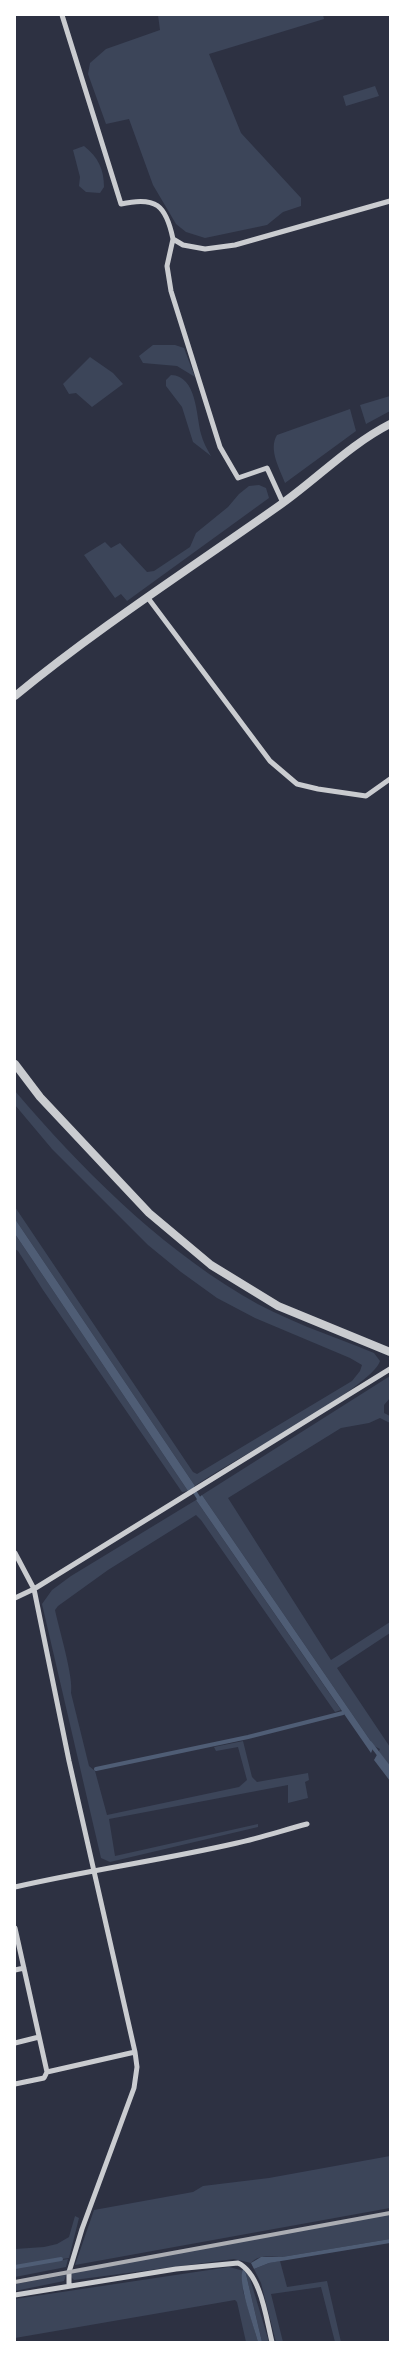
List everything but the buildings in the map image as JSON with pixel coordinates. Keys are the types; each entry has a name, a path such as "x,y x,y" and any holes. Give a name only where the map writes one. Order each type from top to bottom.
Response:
{"street":[{"path":"62,15 121,204 138,200 156,204 169,217 173,239 167,266 171,291 220,447 238,478 267,468 283,503"},
{"path":"173,239 183,245 204,249 235,245 390,201"},
{"path":"15,696 55,663 283,503 343,454 390,424"},
{"path":"148,598 270,761 297,784 318,790 366,796 390,778"},
{"path":"15,1064 40,1097 149,1213 211,1265 278,1306 390,1352"},
{"path":"15,1598 34,1590 187,1497 390,1369"},
{"path":"15,1553 34,1590 69,1761 95,1870 137,2067 134,2088 82,2229 69,2272 69,2285"},
{"path":"15,1887 238,1843 307,1824"},
{"path":"15,1928 47,2072 44,2078 15,2084"},
{"path":"15,1970 24,1968"},
{"path":"15,2042 39,2037"},
{"path":"47,2072 134,2052"},
{"path":"15,2295 185,2268 238,2263 246,2267 255,2280 272,2342"}],"shaded area":[{"path":"158,15 323,15 324,19 209,54 241,133 301,198 301,206 283,212 267,225 205,238 186,232 176,224 153,185 129,119 106,124 88,74 90,63 106,49 160,30"},
{"path":"375,86 379,96 346,106 343,96"},
{"path":"84,146 96,159 101,169 104,187 100,193 86,192 79,186 80,177 73,150"},
{"path":"153,345 175,345 184,348 195,377 177,366 143,363 139,356"},
{"path":"90,357 113,373 123,384 92,407 76,393 69,394 63,384"},
{"path":"171,375 180,377 191,389 202,437 211,456 193,442 182,407 166,386 166,380"},
{"path":"390,396 390,411 366,424 360,405"},
{"path":"350,409 356,431 285,483 274,453 277,435"},
{"path":"259,485 266,488 269,498 127,601 121,594 115,598 84,555 105,542 111,548 120,543 147,572 154,571 190,547 196,533 228,507 239,494 249,486"},
{"path":"15,1091 66,1148 120,1202 179,1252 258,1304 290,1320 374,1353 380,1361 371,1373 326,1406 195,1486 15,1219 15,1207 193,1472 197,1474 352,1381 362,1365 350,1358 255,1318 217,1298 181,1272 148,1245 52,1149 15,1105"},
{"path":"15,1219 195,1486 188,1491 15,1234"},
{"path":"15,1234 188,1491 182,1492 15,1249"},
{"path":"390,1376 390,1398 384,1405 384,1413 390,1416 390,1423 380,1418 369,1423 341,1428 228,1498 331,1660 390,1622 390,1633 337,1668 390,1747 390,1769 378,1753 380,1749 374,1746 202,1495"},
{"path":"202,1495 374,1746 371,1753 196,1500"},
{"path":"196,1500 341,1710 335,1712 196,1515 108,1570 55,1610 68,1665 71,1693 89,1766 95,1771 107,1815 239,1787 247,1780 238,1747 216,1751 214,1747 243,1741 252,1777 257,1782 308,1773 309,1780 305,1782 308,1798 288,1803 288,1785 109,1819 115,1856 258,1824 258,1827 110,1862 101,1858 42,1604 52,1590 71,1576"},
{"path":"378,1753 390,1769 390,1781 374,1760"},
{"path":"390,2156 390,2208 75,2265 94,2210 193,2192 203,2186 269,2178"},
{"path":"390,2214 390,2239 282,2257 261,2257 251,2263 234,2259 74,2280 71,2277 71,2273"},
{"path":"75,2216 79,2218 69,2258 15,2266 15,2249 57,2244 69,2237"},
{"path":"390,2239 390,2243 269,2263 254,2269 251,2263 261,2257 282,2257"},
{"path":"68,2259 66,2267 15,2277 15,2268"},
{"path":"280,2261 287,2287 327,2281 341,2342 335,2342 321,2287 271,2294 283,2342 276,2342 261,2283 254,2269"},
{"path":"229,2267 248,2272 269,2342 262,2342 246,2274 242,2271 243,2291 258,2342 246,2342 235,2300 15,2338 15,2299"},
{"path":"243,2269 246,2274 262,2342 258,2342 247,2304 242,2284"},
{"path":"66,2275 64,2281 15,2291 15,2284"}],"waterway":[{"path":"193,1489 201,1502"},
{"path":"96,1769 248,1737 343,1713"},
{"path":"370,1743 390,1769"},
{"path":"15,2267 61,2259"}],"railway":[{"path":"15,2282 390,2213"}]}
